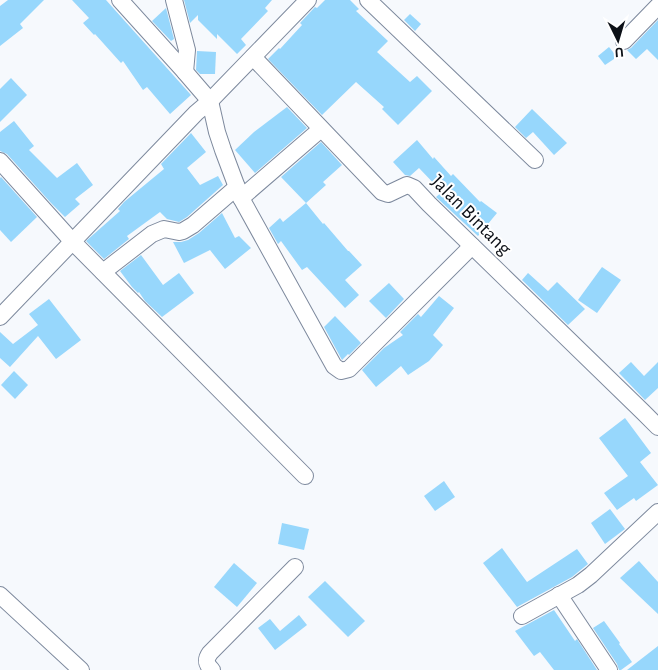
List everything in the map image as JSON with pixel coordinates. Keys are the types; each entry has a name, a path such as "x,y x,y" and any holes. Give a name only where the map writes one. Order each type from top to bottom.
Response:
{"street":[{"path":"120,0 210,101 217,132 239,192 334,366 341,371 349,369 472,246"},
{"path":"174,0 188,50 185,72"},
{"path":"0,317 196,113 308,0"},
{"path":"368,0 535,160"},
{"path":"624,41 658,6"},
{"name":"Jalan Bintang","path":"253,57 382,192 388,194 403,186 411,186 658,427"},
{"path":"103,272 152,234 164,229 174,232 183,231 193,225 321,129"},
{"path":"0,161 72,242 305,476"},
{"path":"522,616 578,585 658,512"},
{"path":"212,670 206,662 206,658 210,653 295,567"},
{"path":"0,595 81,670"},
{"path":"559,595 609,670"}],"building":[{"path":"8,0 44,0 20,24 23,28 0,46 0,6"},
{"path":"72,0 106,0 191,95 170,114 147,87 143,90 123,61 121,63 83,23 89,18"},
{"path":"184,0 272,0 265,8 268,11 241,39 246,45 237,54 217,34 217,39 198,20 198,15 190,23"},
{"path":"325,0 350,0 359,9 356,11 388,41 377,52 410,82 417,76 432,91 398,125 382,109 384,107 356,82 322,115 268,59 302,25 300,23 315,7 317,8"},
{"path":"166,8 174,39 171,41 152,21"},
{"path":"410,14 421,24 415,31 404,20"},
{"path":"658,20 658,60 647,49 636,59 627,50"},
{"path":"609,47 617,57 605,65 598,56"},
{"path":"197,51 216,52 215,74 200,74 196,70"},
{"path":"11,78 27,95 0,122 0,89"},
{"path":"287,107 307,128 255,173 235,150 254,132"},
{"path":"532,109 567,143 554,155 533,132 526,138 515,127"},
{"path":"14,121 34,146 29,150 57,178 77,163 93,185 75,199 80,204 65,217 7,154 0,151 0,132"},
{"path":"191,133 206,152 187,168 200,185 218,176 223,185 179,222 167,219 160,212 127,236 129,239 104,259 86,241 120,211 118,209 124,202 164,169 161,164"},
{"path":"417,140 451,176 453,174 480,202 497,213 478,236 436,197 442,192 419,168 410,176 405,175 393,162"},
{"path":"321,142 342,165 323,182 326,185 306,203 281,177"},
{"path":"1,177 37,217 11,242 0,230"},
{"path":"306,203 362,265 345,280 359,295 345,308 307,267 302,270 281,241 278,244 269,228 280,218 283,222"},
{"path":"222,213 235,238 239,236 251,248 225,269 210,250 184,263 173,242 188,240"},
{"path":"141,255 163,285 179,273 194,293 162,317 132,287 120,271"},
{"path":"602,267 621,280 597,313 578,300"},
{"path":"528,273 548,291 557,282 585,309 568,325 522,280"},
{"path":"389,283 404,299 386,318 369,301"},
{"path":"439,296 454,308 433,335 443,345 429,361 408,375 401,366 376,387 362,370 384,348 403,335 400,332 418,314 421,317"},
{"path":"49,299 81,340 56,359 38,336 10,367 0,358 0,332 13,344 38,325 29,314"},
{"path":"335,316 361,343 342,360 324,327"},
{"path":"631,362 644,376 658,362 658,388 645,400 619,373"},
{"path":"14,371 28,385 15,399 1,385"},
{"path":"625,418 651,453 640,462 658,485 636,501 634,498 617,510 604,493 628,476 599,438"},
{"path":"444,481 455,497 435,511 424,496"},
{"path":"610,509 625,529 605,544 591,523"},
{"path":"282,523 309,529 304,550 278,544"},
{"path":"502,548 527,582 577,549 588,564 572,577 517,607 483,563"},
{"path":"639,561 658,582 658,614 620,578"},
{"path":"234,563 257,583 237,607 214,587"},
{"path":"325,581 365,621 348,637 308,597"},
{"path":"554,610 575,641 577,639 597,670 554,670 540,652 534,656 515,631"},
{"path":"299,615 307,625 275,650 258,628 270,619 280,631"},
{"path":"604,621 632,662 621,670 619,670 593,628"},
{"path":"658,646 658,670 627,670"}]}
